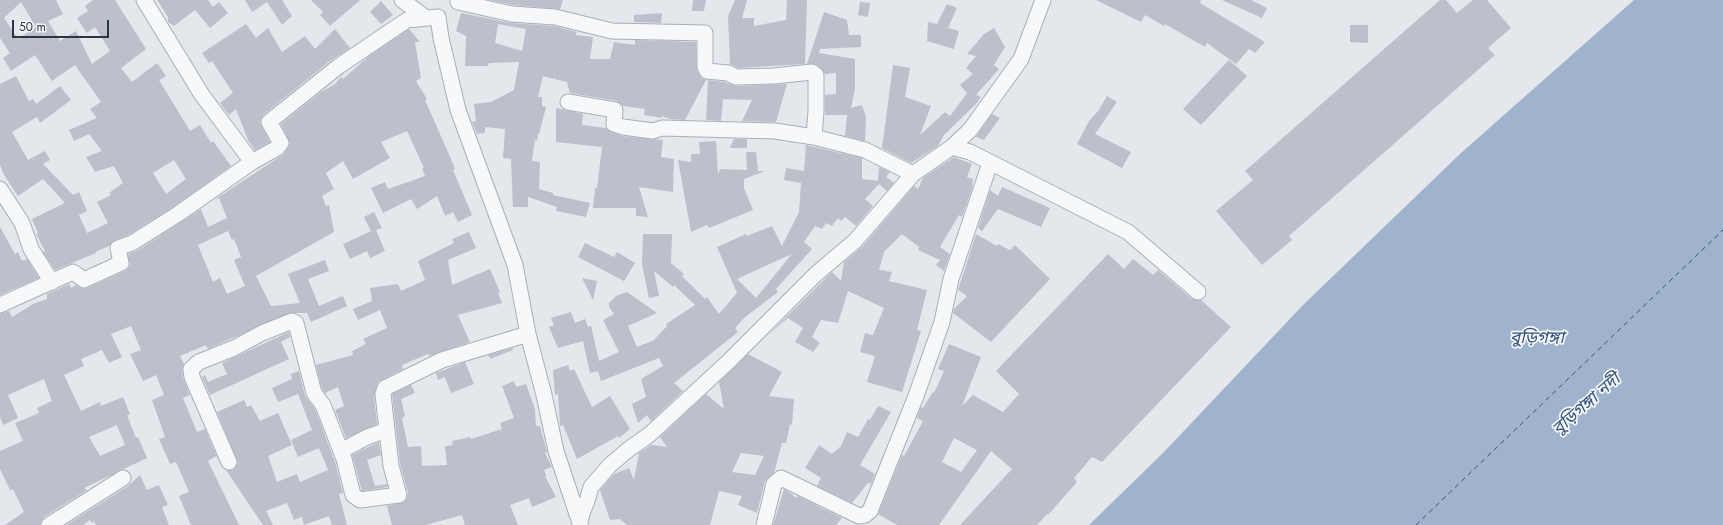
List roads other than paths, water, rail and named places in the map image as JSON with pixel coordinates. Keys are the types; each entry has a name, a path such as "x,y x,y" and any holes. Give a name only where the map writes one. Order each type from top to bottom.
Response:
{"street":[{"path":"144,0 202,95 252,162"},
{"path":"402,0 432,17 441,38 458,110 515,265 528,334 544,395 556,451 580,524"},
{"path":"580,524 582,513 588,501 591,486 610,465 628,449 649,435 728,362 816,274 855,241 913,174 952,148 970,130 1021,59 1043,0"},
{"path":"0,306 73,272 84,280 117,265 122,261 118,248 132,242 178,214 205,193 240,172 252,162 281,144 269,126 271,119 339,66 407,20 432,17 458,1 512,14 555,17 612,31 705,33 705,68 707,71 728,73 736,76 774,76 812,72 816,75 814,137"},
{"path":"568,102 615,110 614,124 623,127 653,131 662,128 775,131 814,137 865,150 913,174"},
{"path":"952,148 970,152 1128,232 1198,292"},
{"path":"764,525 774,484 781,478 859,516 865,515 870,511 916,396 942,322 951,279 990,163"},
{"path":"0,189 22,223 32,249 52,282"},
{"path":"229,462 192,377 191,369 199,362 221,354 292,321 296,323 314,393 323,406 341,451 355,498 366,499 399,496 391,466 383,394 385,388 442,360 528,334"},
{"path":"341,451 367,438 388,430"},
{"path":"49,525 124,478"}],"water":[{"name":"বুড়িগঙ্গা","path":"1634,0 1723,0 1723,525 1089,525 1164,452 1303,305 1461,153"}],"water label":[{"name":"বুড়িগঙ্গা নদী","path":"1587,405"}]}
